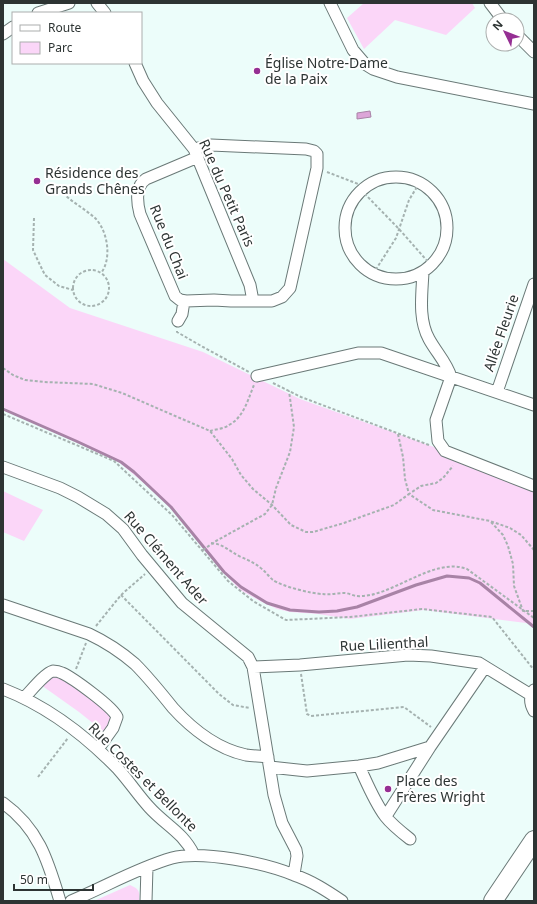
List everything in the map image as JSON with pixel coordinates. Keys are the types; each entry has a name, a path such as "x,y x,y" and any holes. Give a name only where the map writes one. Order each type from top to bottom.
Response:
{"main road":[{"path":"493,901 534,840"},
{"path":"504,901 534,857"}],"street":[{"path":"41,12 69,3"},
{"path":"97,3 104,12"},
{"path":"330,3 353,50 365,64 373,69 397,77 534,104"},
{"path":"490,3 497,12"},
{"path":"3,34 12,28"},
{"path":"525,43 534,52"},
{"name":"Rue du Petit Paris","path":"135,64 143,81 157,103 196,153 250,285 253,301"},
{"name":"Rue du Chai","path":"184,301 175,296 140,214 138,206 138,189 140,183 211,145 309,149 317,154 317,168"},
{"path":"178,321 182,314 184,301 276,300 288,291 317,168"},
{"path":"389,177 401,177 420,182 432,191 441,203 447,224 444,247 436,260 427,268 412,277 401,279 389,279 372,274 362,267 354,258 348,247 345,235 345,223 353,200 363,189 377,180 389,177"},
{"path":"427,268 422,306 422,322 429,339 449,371 451,377 436,420 438,440 445,450 534,486"},
{"name":"Allée Fleurie","path":"497,392 534,284"},
{"path":"257,376 358,353 381,353 534,405"},
{"name":"Rue Clément Ader","path":"3,467 60,488 97,508 123,529 182,603 248,656 253,667 274,795 282,823 296,850 297,862 294,874"},
{"path":"3,605 90,634 103,641 126,657 147,676 183,718 207,737 233,751 269,762 307,771 378,763 430,747"},
{"name":"Rue Lilienthal","path":"253,667 300,665 414,655 471,661 533,692 530,701 534,711"},
{"path":"386,816 430,747 485,667"},
{"path":"24,698 51,672 58,671 62,673 112,709 117,717 113,728 98,749"},
{"name":"Rue Costes et Bellonte","path":"3,689 47,710 98,749 119,770 152,811 184,839 194,855"},
{"path":"359,766 378,805 386,816 410,840"},
{"path":"5,808 22,819 38,840 47,860 60,901"},
{"path":"71,901 147,866 173,858 194,855 225,858 263,865 294,874 342,901"},
{"path":"146,901 147,866"}],"path":[{"path":"317,168 363,189 399,229 427,268"},
{"path":"372,274 392,244 399,229 408,200 420,182"},
{"path":"63,193 96,219 105,234 108,248 105,268 101,273"},
{"path":"34,218 33,250 45,275 58,286 73,290"},
{"path":"92,270 101,273 107,280 109,291 104,301 99,304 88,306 82,304 74,296 73,284 76,278 86,271 92,270"},
{"path":"178,321 177,332 257,376 290,391 398,434 445,450"},
{"path":"3,368 25,380 93,384 122,393 210,431 232,459 241,475 253,489 272,505 291,525 306,532 313,532 394,505 421,486 436,483 443,478 460,457"},
{"path":"210,431 228,426 238,419 246,406 257,376"},
{"path":"203,550 211,543 265,514 272,505 276,488 290,452 293,434 294,427 290,391"},
{"path":"3,414 114,461 172,515 228,581 253,601 286,620 350,617 422,609 492,617 534,670"},
{"path":"398,434 403,457 405,479 409,494 433,510 490,521 510,528 520,535 534,550"},
{"path":"490,521 502,535 508,546 513,564 514,586 523,611"},
{"path":"211,543 219,544 240,557 251,560 273,580 300,590 322,594 344,593 355,596 368,596 433,570 452,567 467,569 534,618"},
{"path":"72,680 90,634 121,595 153,568"},
{"path":"121,595 219,694 233,705 260,710"},
{"path":"523,611 534,611"},
{"path":"300,665 307,714 311,716 404,708 441,733"},
{"path":"38,777 75,730"}],"green space":[{"path":"364,3 472,3 475,8 446,35 395,20 364,49 347,18"},
{"path":"3,259 70,308 203,352 300,399 445,451 534,486 534,624 424,610 350,619 318,614 290,612 277,609 240,590 222,571 176,510 115,459 33,423 3,407"},
{"path":"3,491 43,510 24,541 3,532"},
{"path":"53,675 70,682 115,718 104,732 41,685"},
{"path":"130,885 138,891 139,901 94,901"}],"shaded area":[{"path":"370,111 371,117 357,119 357,113"}],"waterway":[{"path":"3,409 121,462 134,472 171,507 224,572 241,587 267,603 290,610 319,612 337,611 357,607 416,585 447,576 469,578 480,583 534,627"}],"place":[{"name":"Église Notre-Dame de la Paix","path":"257,71"},
{"name":"Résidence des Grands Chênes","path":"37,181"},
{"name":"Place des Frères Wright","path":"388,789"}]}
